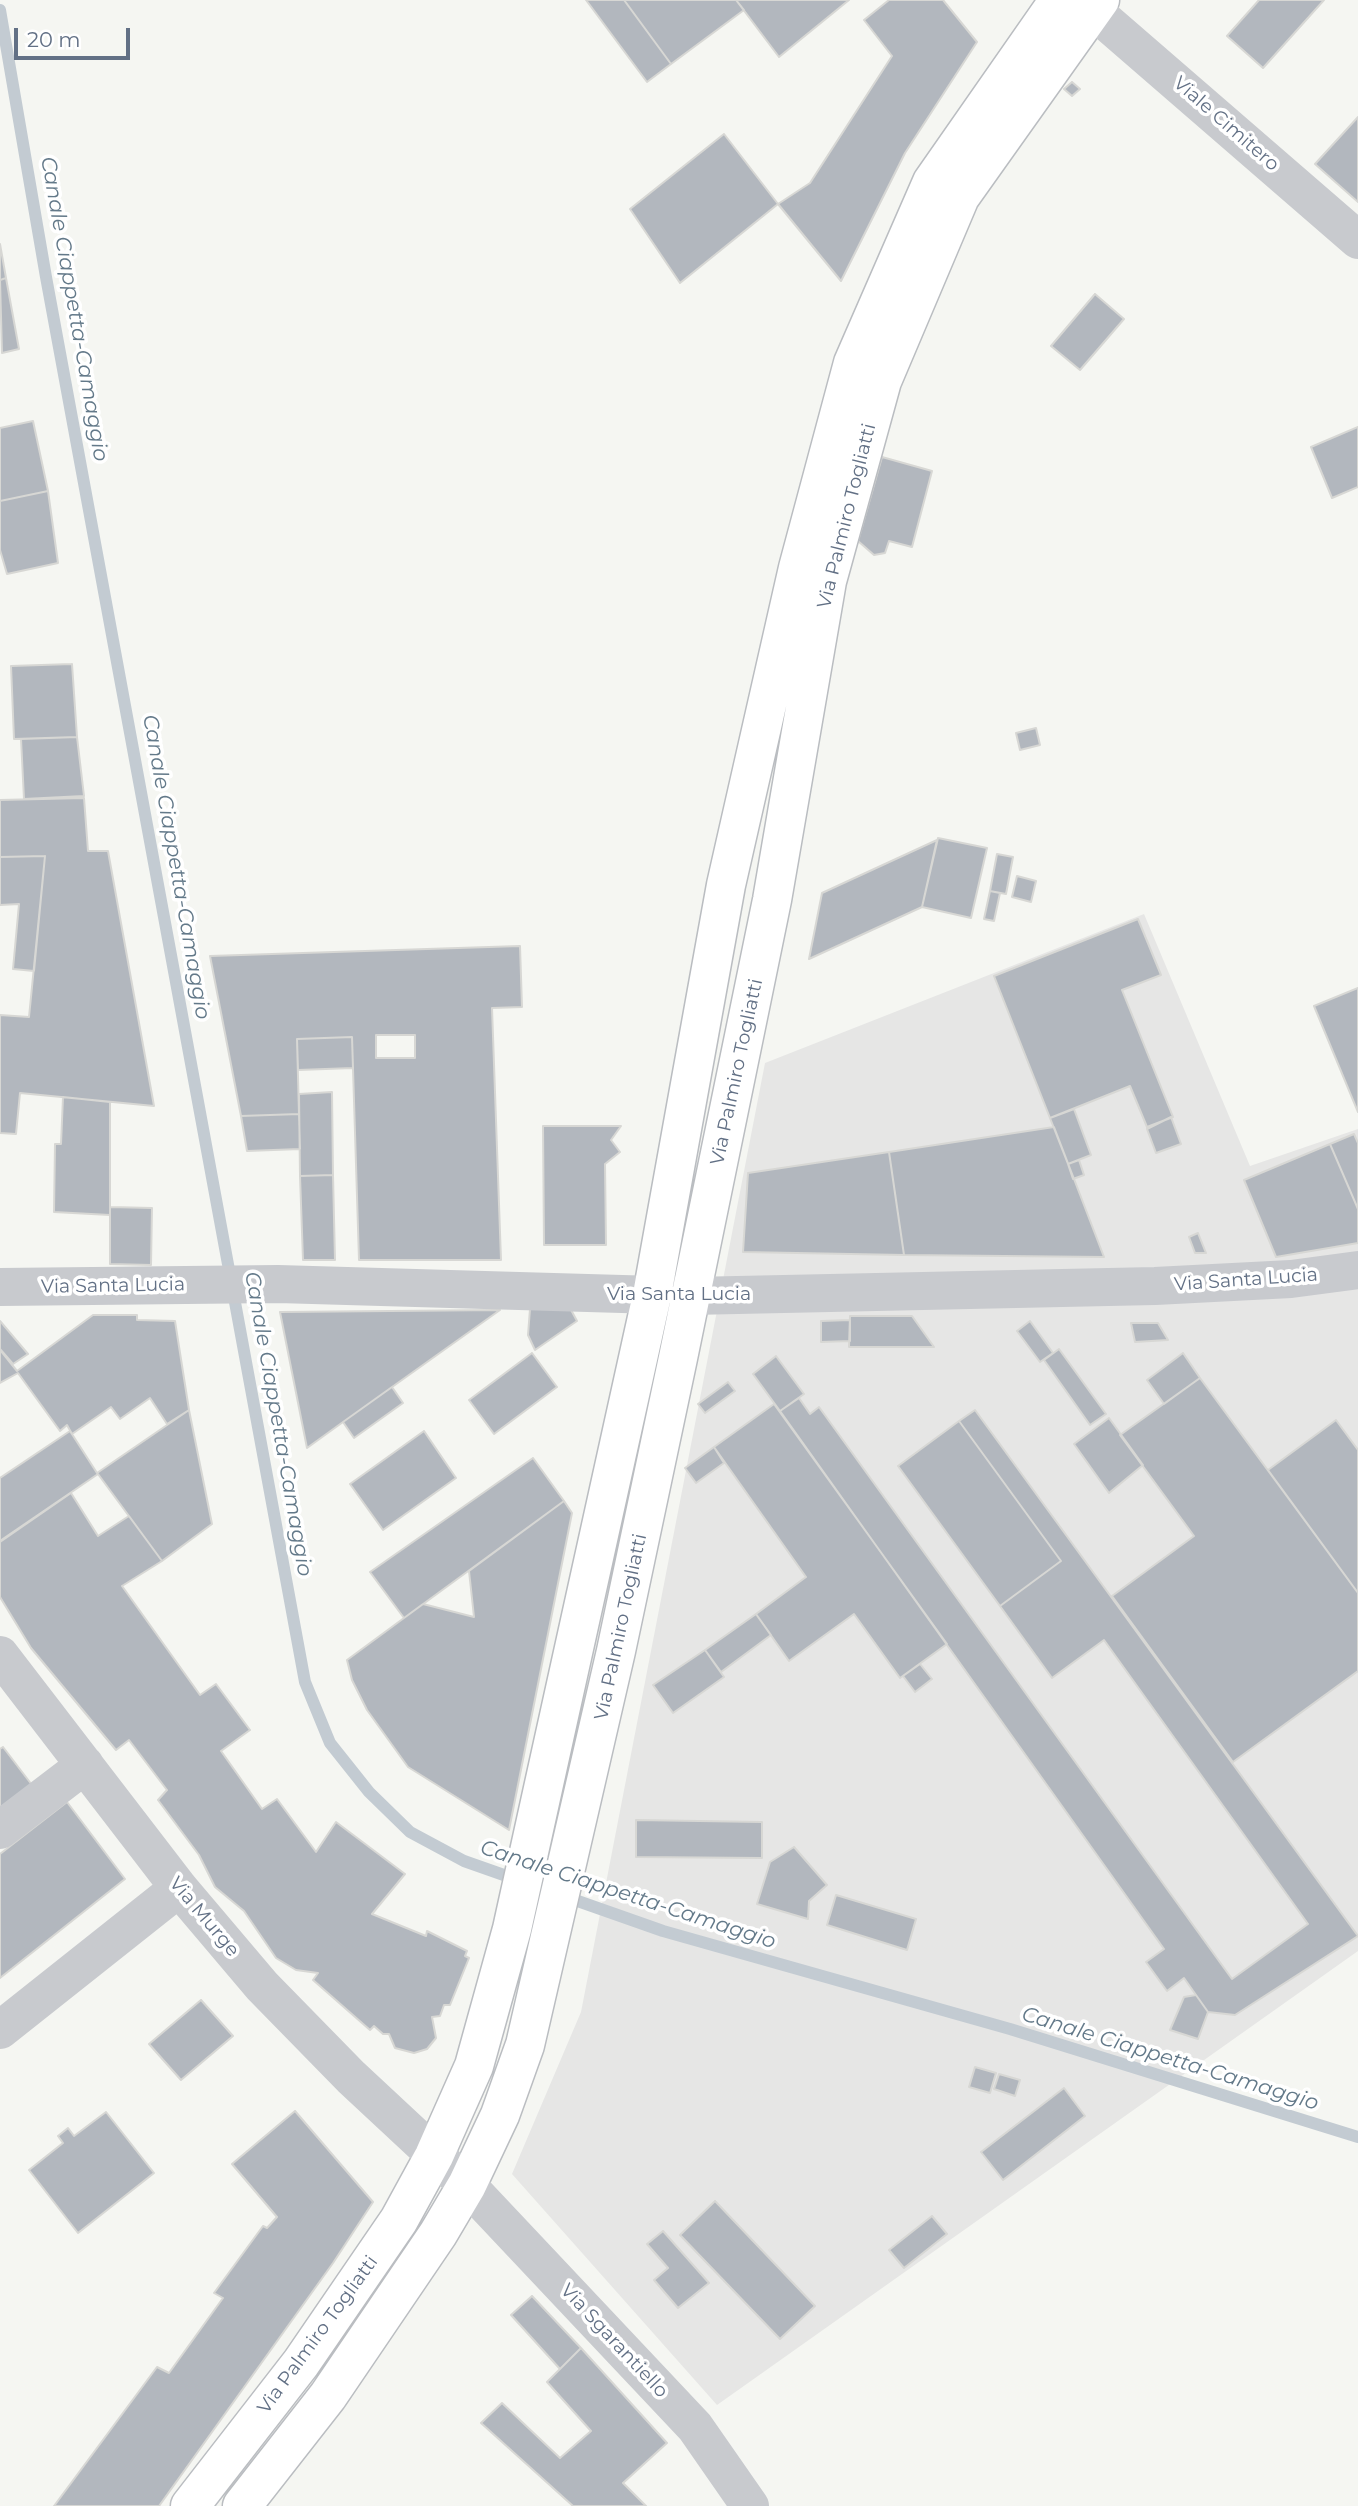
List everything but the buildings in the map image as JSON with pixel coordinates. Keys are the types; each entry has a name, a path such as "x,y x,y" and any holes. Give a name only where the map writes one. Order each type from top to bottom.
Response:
{"main road":[{"name":"Via Palmiro Togliatti","path":"190,2506 301,2363 399,2220 434,2156 474,2066 512,1929 652,1296 726,885 798,568 853,363 932,181 1083,2"},
{"name":"Via Palmiro Togliatti","path":"242,2506 328,2396 438,2234 467,2185 500,2115 525,2045 572,1848 691,1296 772,900 827,581 882,381 960,197 1083,2"}],"street":[{"name":"Viale Cimitero","path":"1083,2 1358,240"},
{"name":"Via Santa Lucia","path":"0,1287 278,1284 691,1296 1155,1286 1291,1279 1358,1269"},
{"name":"Via Murge","path":"0,1654 179,1888 262,1986 351,2077 434,2156"},
{"path":"0,1830 85,1765"},
{"path":"0,2029 179,1888"},
{"path":"434,2156 467,2185"},
{"name":"Via Sgarantiello","path":"467,2185 695,2427 750,2506"}],"shaded area":[{"path":"1144,914 1250,1166 1358,1129 1358,1951 717,2405 512,2174 581,2012 765,1063"}],"waterway":[{"name":"Canale Ciappetta-Camaggio","path":"0,10 46,277 305,1682 330,1743 369,1792 410,1832 464,1861 663,1931 1010,2029 1358,2137"}]}
